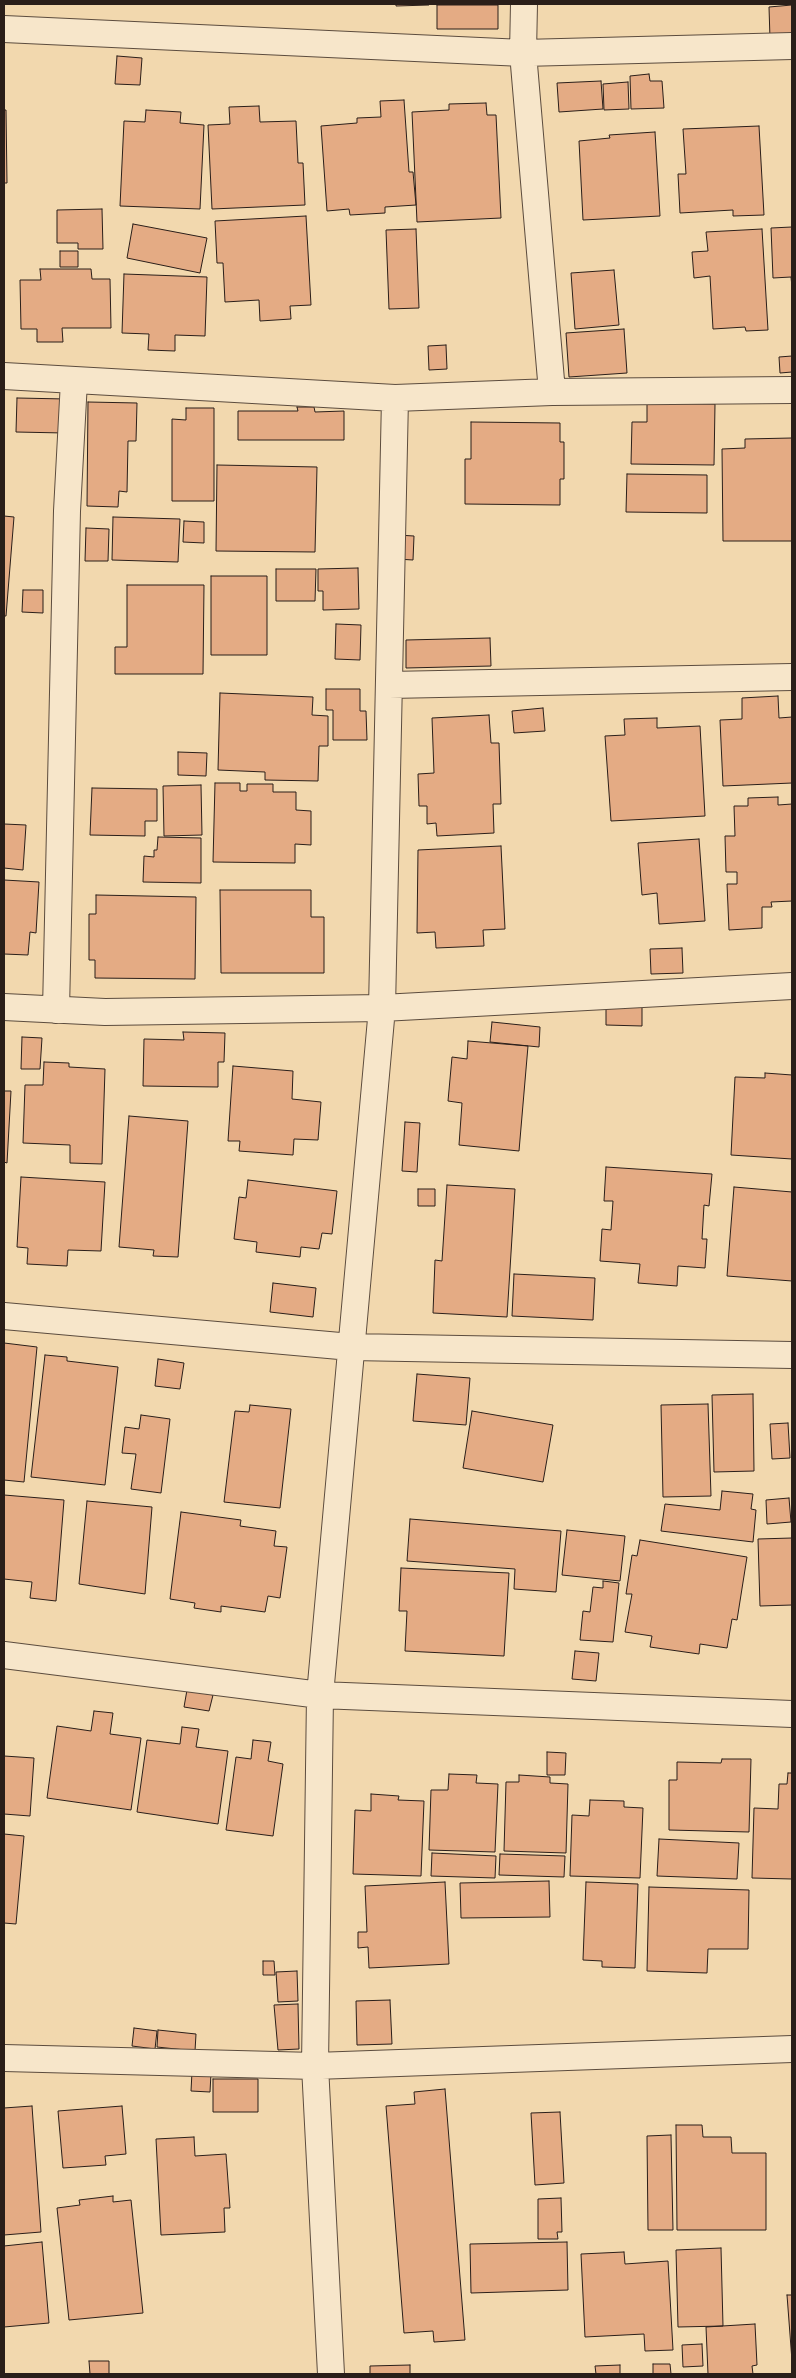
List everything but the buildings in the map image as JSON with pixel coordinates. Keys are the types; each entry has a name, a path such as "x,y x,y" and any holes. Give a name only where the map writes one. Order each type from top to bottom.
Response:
{"street":[{"path":"524,4 523,53 552,392"},
{"path":"4,29 523,53 792,46"},
{"path":"4,376 395,398 552,392 792,390"},
{"path":"56,1010 67,511 74,381"},
{"path":"331,2374 315,2066 320,1695 382,1008 395,398"},
{"path":"389,685 792,677"},
{"path":"4,1007 105,1012 382,1008 792,986"},
{"path":"4,1316 351,1347 792,1355"},
{"path":"4,1655 320,1695 792,1714"},
{"path":"4,2058 315,2066 792,2049"}]}
